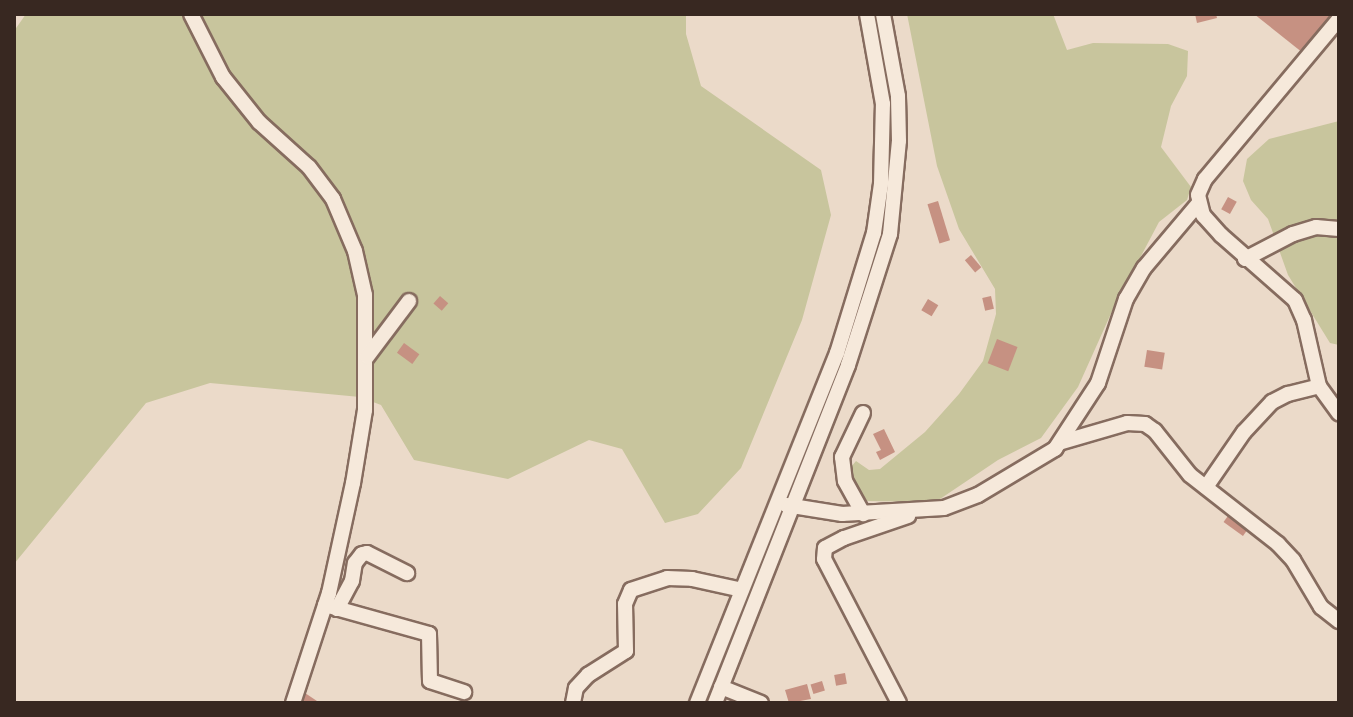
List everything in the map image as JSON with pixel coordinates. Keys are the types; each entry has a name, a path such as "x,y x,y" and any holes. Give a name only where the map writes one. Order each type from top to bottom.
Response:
{"street":[{"path":"191,14 223,77 259,122 309,167 333,199 355,251 365,295 365,410 331,607 293,703"},
{"path":"715,703 848,324 874,233 881,184 883,104 867,14"},
{"path":"697,703 742,590 785,505 848,365 877,284 890,234 897,166 898,96 883,14"},
{"path":"1339,19 1205,179 1198,195 1203,215 1245,259 1295,300 1319,386 1339,414"},
{"path":"1062,442 1067,428 1098,383 1132,289 1162,245 1199,203"},
{"path":"1245,259 1293,234 1316,227 1339,229"},
{"path":"367,357 409,301"},
{"path":"1206,487 1244,432 1272,402 1288,394 1319,386"},
{"path":"863,413 842,457 845,481 863,514"},
{"path":"785,505 824,514 863,514 958,504 1062,442 1109,426 1145,424 1155,431 1190,475 1278,544 1293,560 1321,607 1339,621"},
{"path":"899,703 824,559 825,548 913,514 917,509"},
{"path":"331,607 352,581 355,563 362,554 367,553 407,573"},
{"path":"573,703 576,688 588,675 626,651 625,604 631,590 667,578 692,579 742,590"},
{"path":"331,607 429,634 430,681 464,692"},
{"path":"721,687 761,703"}],"shaded area":[{"path":"26,14 686,14 686,34 701,86 821,170 831,215 802,320 741,468 698,514 665,523 622,449 589,440 508,479 414,460 381,405 360,397 210,383 146,403 14,564 14,31"},
{"path":"907,14 1053,14 1067,50 1093,43 1168,44 1188,51 1187,76 1171,106 1161,147 1191,187 1187,200 1159,222 1113,309 1078,387 1041,438 998,460 940,499 928,502 867,501 856,486 851,467 856,461 869,470 880,469 925,432 983,361 996,314 995,289 959,229 937,166"},
{"path":"1339,121 1339,345 1330,343 1288,275 1268,219 1251,200 1243,181 1247,159 1269,139"}],"building":[{"path":"1195,14 1216,14 1217,18 1197,23"},
{"path":"1254,14 1334,14 1303,53"},
{"path":"1228,197 1237,202 1230,214 1221,209"},
{"path":"938,201 950,240 939,243 927,204"},
{"path":"971,255 981,267 975,272 965,260"},
{"path":"440,296 448,303 442,311 433,304"},
{"path":"991,296 994,309 985,311 982,298"},
{"path":"928,299 938,305 932,316 921,310"},
{"path":"997,339 1018,347 1008,371 988,363"},
{"path":"404,343 419,354 412,364 397,353"},
{"path":"1147,350 1165,353 1162,370 1144,367"},
{"path":"884,429 895,452 880,460 876,452 881,450 873,434"},
{"path":"1230,513 1249,527 1243,536 1224,522"},
{"path":"845,673 847,684 836,686 834,675"},
{"path":"822,681 825,691 813,694 811,685"},
{"path":"807,684 811,699 789,703 785,690"},
{"path":"305,693 320,703 298,703"}]}
